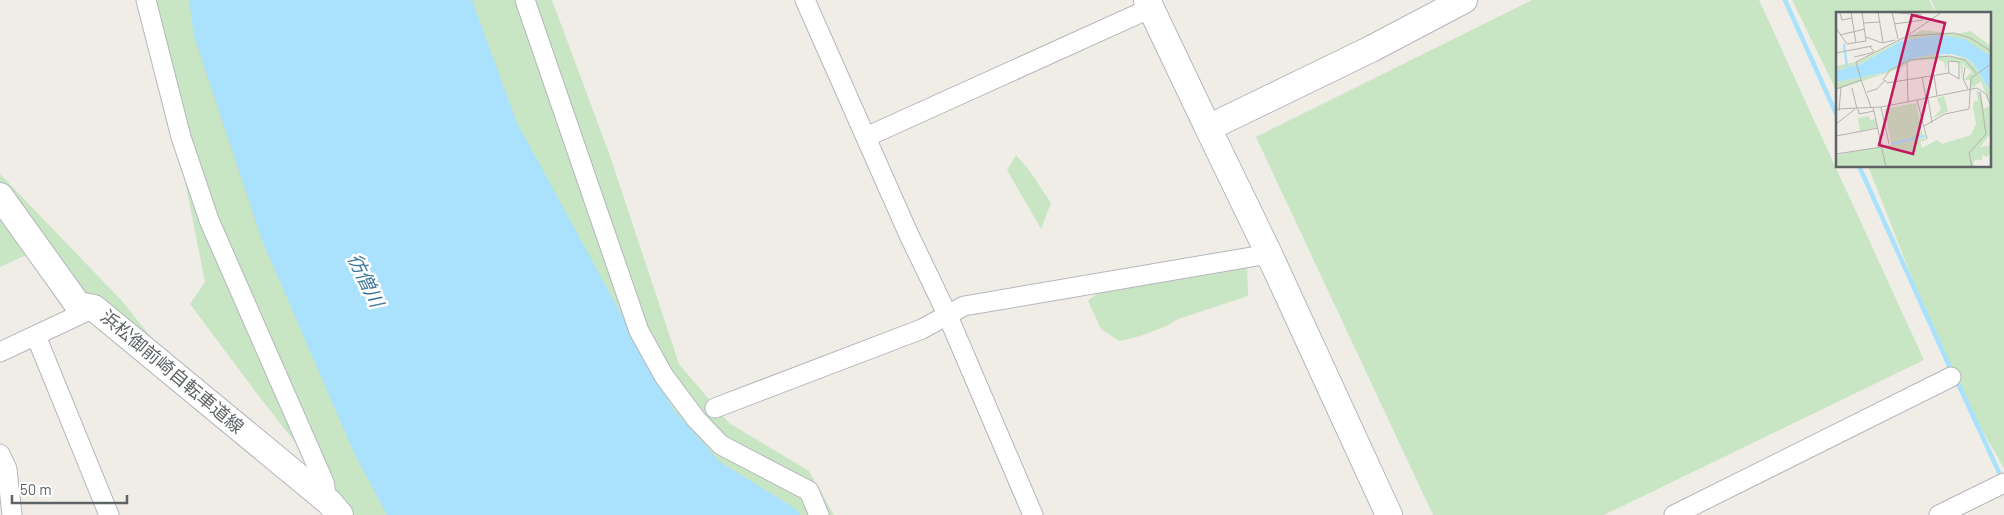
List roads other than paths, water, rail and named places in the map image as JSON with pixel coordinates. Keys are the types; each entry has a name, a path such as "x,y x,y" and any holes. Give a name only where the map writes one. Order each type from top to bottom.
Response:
{"street":[{"path":"146,0 181,137 209,220 324,482 330,511"},
{"path":"525,0 639,332 664,376 696,419 722,445 809,492 819,515"},
{"path":"805,0 947,314 1033,515"},
{"path":"1208,128 1371,49 1464,0"},
{"path":"866,137 1149,4 1269,254 1390,515"},
{"name":"浜松御前崎自転車道線","path":"0,196 78,305 91,310 330,511"},
{"path":"715,408 922,329 964,306 1269,254"},
{"path":"0,352 91,310"},
{"path":"36,336 109,515"},
{"path":"1674,515 1951,377"},
{"path":"0,454 7,469 12,515"},
{"path":"1940,515 2004,483"}],"water":[{"name":"彷僧川","path":"189,0 472,0 517,123 673,409 720,462 796,509 800,515 387,515 354,453 262,240 194,36"}],"waterway":[{"path":"1785,0 1836,114"},
{"path":"1860,168 1952,372"},
{"path":"1956,379 2002,479"}]}
